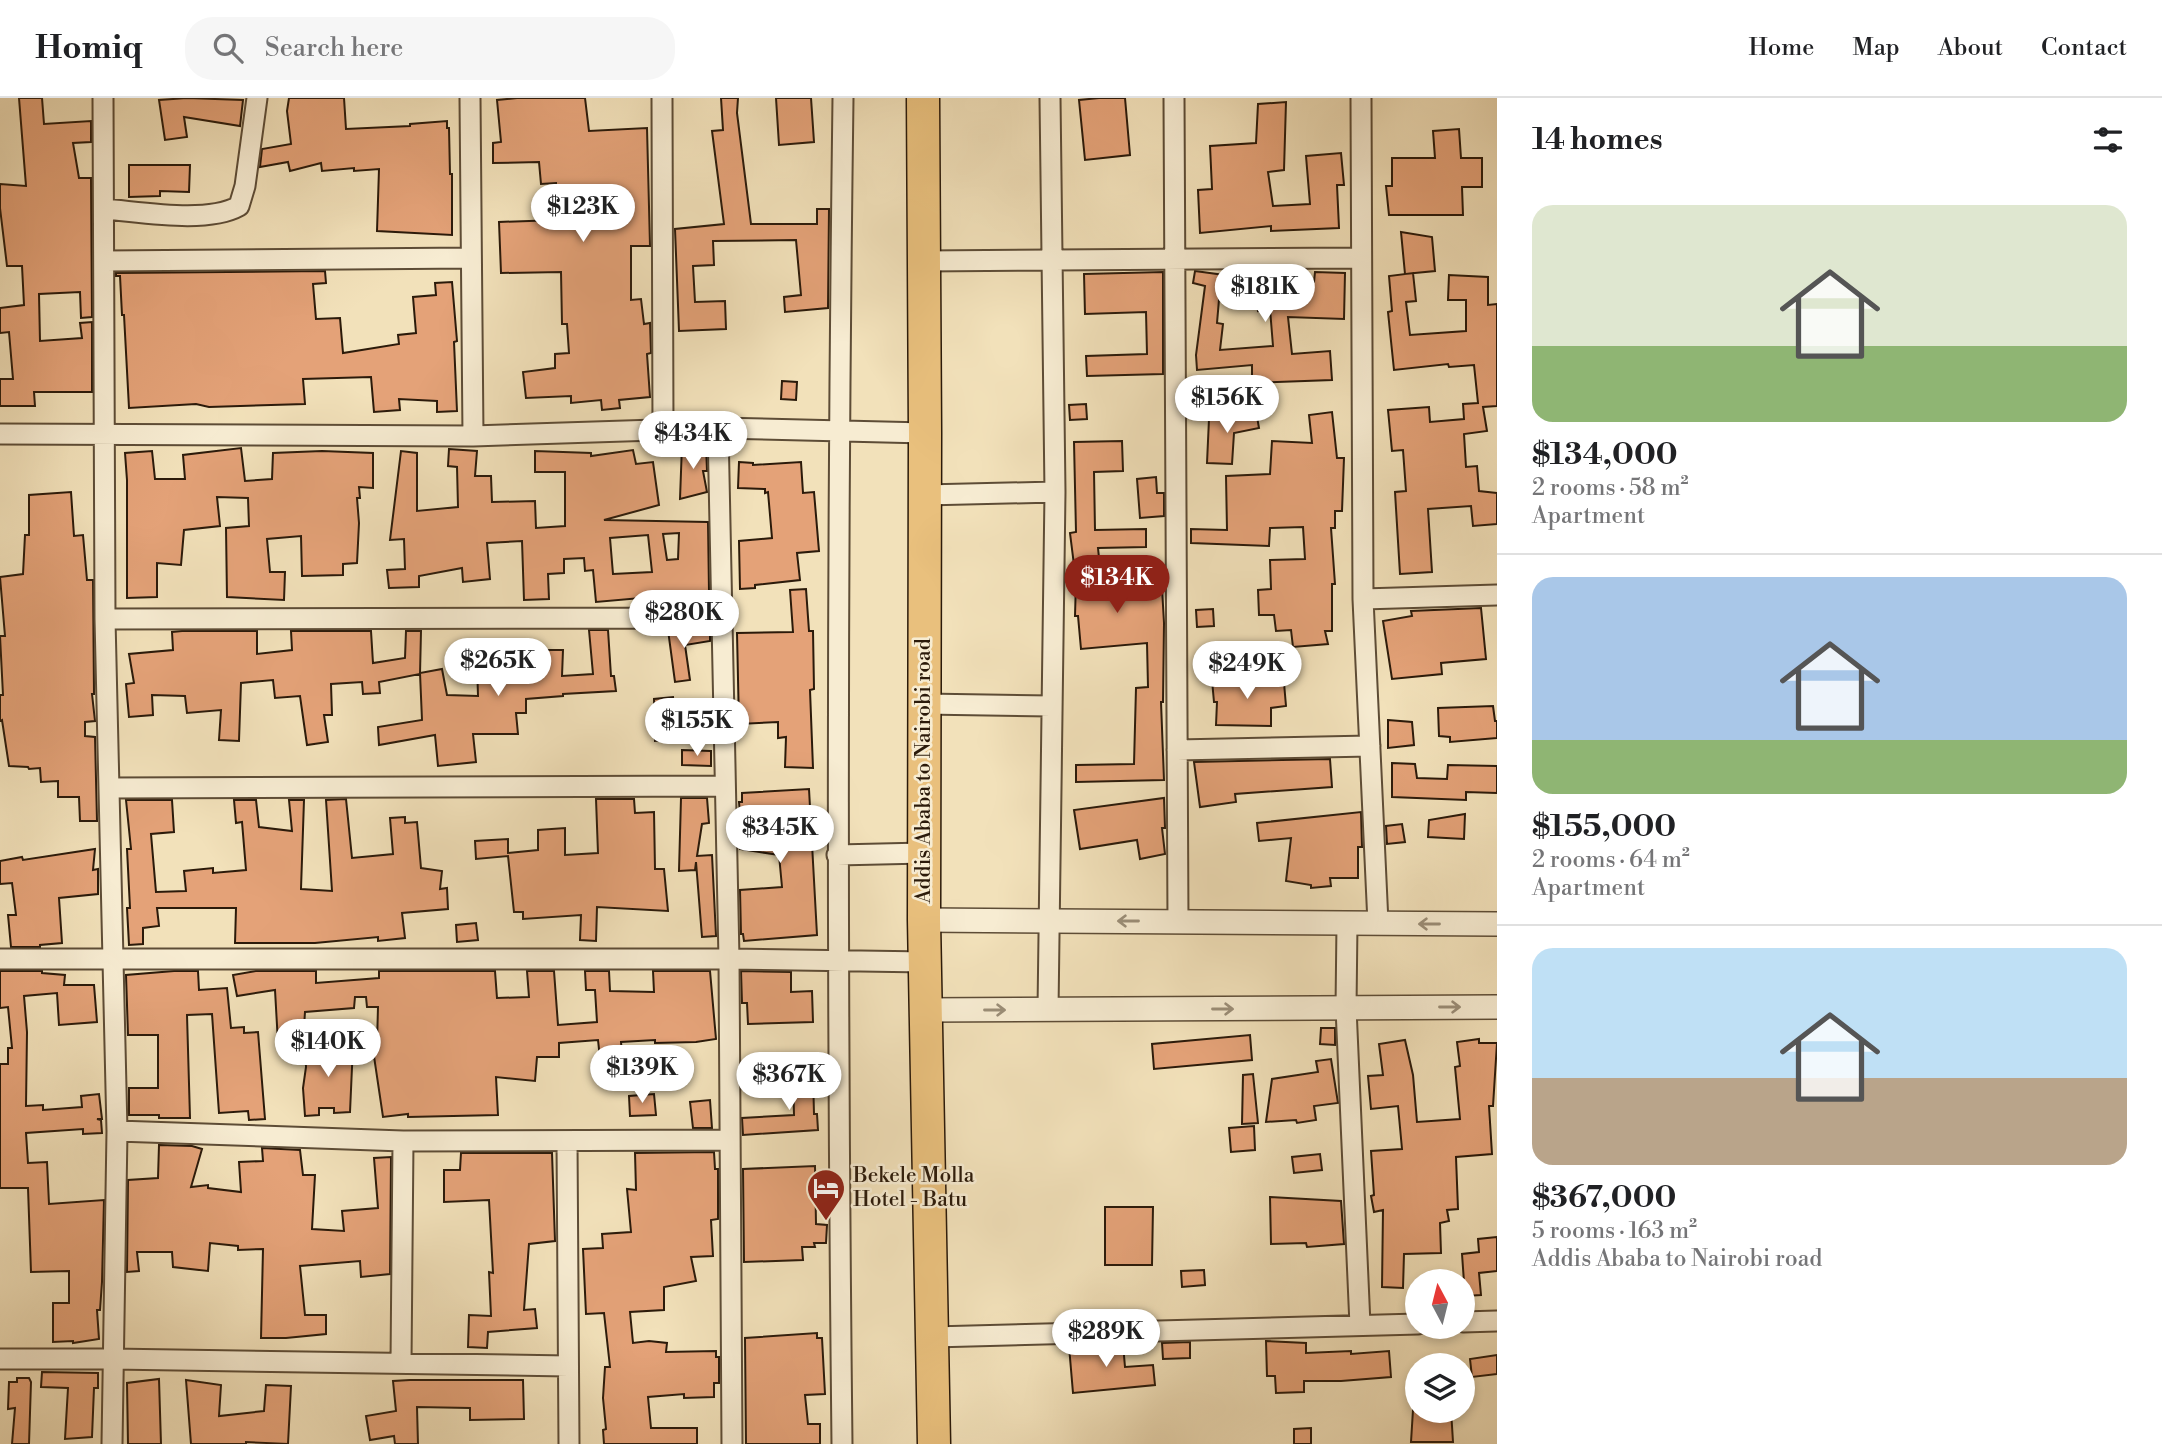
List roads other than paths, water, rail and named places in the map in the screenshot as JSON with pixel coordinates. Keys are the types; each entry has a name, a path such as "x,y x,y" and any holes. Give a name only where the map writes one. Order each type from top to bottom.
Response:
{"highway":[{"name":"Addis Ababa to Nairobi road","path":"923,98 924,920 934,1444"}],"street":[{"path":"103,98 105,619 117,1131 112,1444"},
{"path":"104,209 201,216 226,213 239,206 245,186 257,98"},
{"path":"470,98 473,436"},
{"path":"662,98 663,431"},
{"path":"842,1444 837,855 838,431 844,98"},
{"path":"1048,1010 1055,492 1050,98"},
{"path":"1174,98 1178,922"},
{"path":"1361,98 1363,599 1378,923"},
{"path":"104,261 471,258"},
{"path":"924,261 1361,258"},
{"path":"718,428 729,958 732,1444"},
{"path":"0,434 473,436 718,428 925,433"},
{"path":"925,495 1055,492"},
{"path":"1363,599 1497,595"},
{"path":"105,619 722,618"},
{"path":"924,704 1052,706"},
{"path":"1177,750 1370,746"},
{"path":"109,788 725,786"},
{"path":"837,855 924,853"},
{"path":"924,920 1497,924"},
{"path":"1347,923 1346,1008 1360,1325"},
{"path":"0,959 729,958 926,962"},
{"path":"927,1010 1497,1007"},
{"path":"117,1131 403,1141 730,1140"},
{"path":"401,1363 403,1141"},
{"path":"567,1141 569,1444"},
{"path":"1475,1322 1497,1321"},
{"path":"933,1337 1405,1324"},
{"path":"0,1359 568,1366"}],"place":[{"name":"Bekele Molla Hotel - Batu","path":"826,1222"}]}
